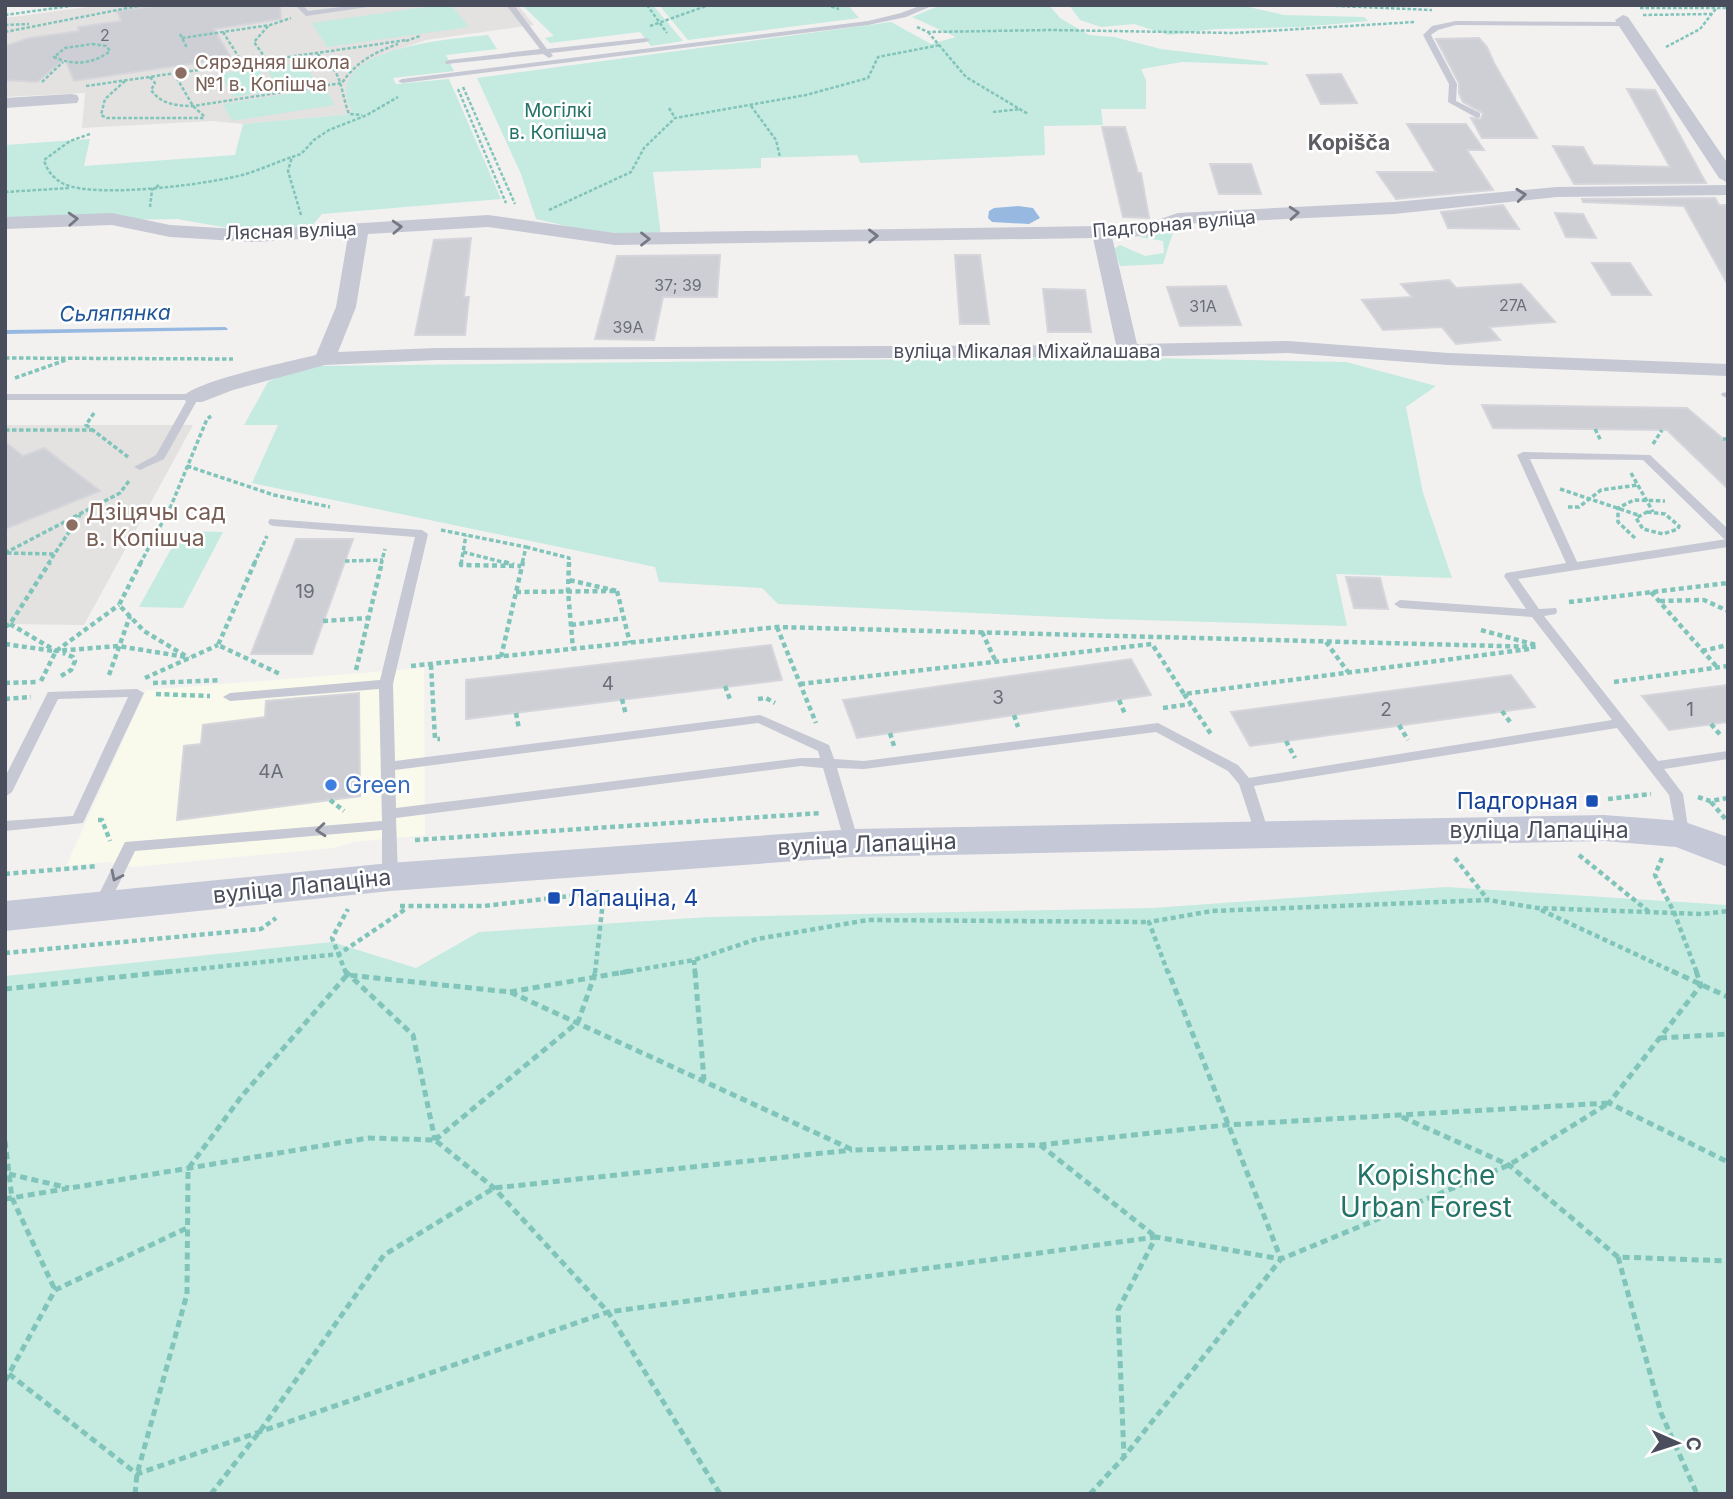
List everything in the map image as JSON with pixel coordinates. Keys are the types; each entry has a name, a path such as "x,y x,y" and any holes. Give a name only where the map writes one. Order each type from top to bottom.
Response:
{"main road":[{"name":"вуліца Лапаціна","path":"5,916 101,906 398,897 852,843 1604,828 1728,853"}],"street":[{"path":"1629,16 1728,178"},
{"path":"5,103 73,93"},
{"path":"1703,140 1728,139"},
{"name":"Падгорная вуліца","path":"577,236 615,239 1101,232 1147,230 1178,219 1394,208 1557,192 1728,190"},
{"name":"Лясная вуліца","path":"5,223 112,219 170,231 253,236 520,217 577,236"},
{"path":"325,359 346,307 359,229"},
{"path":"1101,232 1128,351"},
{"name":"вуліца Мікалая Міхайлашава","path":"194,397 225,384 325,359 436,354 1128,351 1288,347 1448,359 1728,370"}],"lane":[{"path":"299,5 306,15 377,5"},
{"path":"510,5 555,63"},
{"path":"402,81 667,49 902,16 930,5"},
{"path":"892,8 902,16"},
{"path":"1477,115 1452,102 1453,84 1427,35 1435,28 1457,23 1629,16"},
{"path":"449,62 646,40"},
{"path":"5,397 194,397 160,457 140,467"},
{"path":"1573,566 1523,455 1646,457 1728,536"},
{"path":"274,522 422,534 386,684 389,819 398,897"},
{"path":"1674,843 1675,794 1510,576 1728,543"},
{"path":"1400,604 1453,608 1531,607 1551,611"},
{"path":"230,697 386,684"},
{"path":"5,792 53,695 136,688 79,820 5,826"},
{"path":"388,766 760,719 824,748 852,843"},
{"path":"1246,783 1620,723"},
{"path":"101,906 113,867 130,846 389,819 801,762 864,765 1157,727 1233,768 1246,783 1262,833"},
{"path":"1653,766 1728,755"}],"path":[{"path":"5,14 60,5"},
{"path":"5,14 78,5"},
{"path":"5,26 143,5"},
{"path":"647,5 672,40 667,49"},
{"path":"619,43 660,21 709,5"},
{"path":"826,5 841,10"},
{"path":"1666,47 1700,29 1718,7"},
{"path":"1629,16 1728,8"},
{"path":"1629,16 1712,14"},
{"path":"187,48 181,36 270,25 299,16"},
{"path":"902,16 928,32 966,77 1028,114"},
{"path":"928,32 1051,30 1234,33 1415,22 1457,23"},
{"path":"5,32 29,24"},
{"path":"267,60 254,42 270,25"},
{"path":"223,32 243,64"},
{"path":"73,93 96,85 125,80 420,37"},
{"path":"149,77 155,83 151,90 157,99 178,106 193,106 342,83 356,64 372,54 407,40"},
{"path":"34,90 63,62 96,60 108,54 110,48 92,44 65,48 58,51 54,57 63,62"},
{"path":"472,107 520,217 631,172 644,148 675,118 806,95 858,81 867,78 878,57 940,46"},
{"path":"317,54 332,62 342,83 343,102 349,114 367,115"},
{"path":"290,57 294,63"},
{"path":"125,80 106,97 101,106 101,115 118,120 205,118 193,106 174,73"},
{"path":"451,222 474,209 508,207 452,75"},
{"path":"5,192 75,187 115,188 246,174 301,154 314,140 329,130 367,115 427,78"},
{"path":"96,85 106,97"},
{"path":"751,106 776,140 780,157"},
{"path":"669,108 675,118"},
{"path":"993,112 1022,108"},
{"path":"75,187 61,183 46,170 44,160 70,141 90,134"},
{"path":"292,157 288,171 302,209 301,222"},
{"path":"5,358 235,359"},
{"path":"5,383 71,358"},
{"path":"6,553 120,493 140,467 86,425 104,397"},
{"path":"56,651 119,605 171,506 206,419 218,411"},
{"path":"5,430 92,430"},
{"path":"1622,457 1653,512"},
{"path":"187,466 274,495"},
{"path":"1549,485 1638,515 1653,512 1673,518 1678,529 1670,534 1649,532 1639,526 1636,518 1638,515"},
{"path":"1559,508 1579,507 1601,490 1638,485"},
{"path":"1644,542 1625,532 1617,524 1615,516 1618,509 1634,500 1646,499"},
{"path":"40,682 71,670 75,661 73,657 8,626 81,514"},
{"path":"136,688 218,645 274,522"},
{"path":"356,670 390,531"},
{"path":"463,552 521,566 461,565 463,552 466,535"},
{"path":"526,547 569,558 568,591 573,649"},
{"path":"6,553 55,554"},
{"path":"345,561 383,560"},
{"path":"569,580 617,591"},
{"path":"1531,607 1728,583"},
{"path":"516,592 617,591"},
{"path":"617,591 630,643"},
{"path":"1651,592 1718,668"},
{"path":"1659,601 1687,597 1709,601 1728,611"},
{"path":"119,605 144,631 189,658"},
{"path":"1453,608 1462,625 1543,647"},
{"path":"106,683 130,616"},
{"path":"323,621 369,618"},
{"path":"571,625 624,618"},
{"path":"430,665 777,626 1543,647"},
{"path":"777,626 819,730"},
{"path":"982,632 996,662"},
{"path":"1147,636 1184,694 1543,647"},
{"path":"1326,641 1348,673"},
{"path":"5,644 56,651 118,646 189,658"},
{"path":"800,684 1152,644"},
{"path":"218,645 284,676"},
{"path":"1702,650 1728,645"},
{"path":"1591,685 1728,666"},
{"path":"725,686 731,702"},
{"path":"136,688 230,697"},
{"path":"622,699 626,715"},
{"path":"1119,700 1125,714"},
{"path":"516,713 519,729"},
{"path":"1014,715 1018,729"},
{"path":"1711,724 1728,744"},
{"path":"890,733 895,746"},
{"path":"1690,794 1710,801 1728,798"},
{"path":"1710,801 1728,822"},
{"path":"5,874 113,867 102,820 79,820"},
{"path":"1674,843 1655,875 1674,912 1701,985"},
{"path":"1577,853 1649,911"},
{"path":"1454,857 1488,900"},
{"path":"5,989 339,954 398,897 484,906 615,891"},
{"path":"435,1140 578,1022 595,976 604,892"},
{"path":"347,975 510,992 694,960 757,939 868,919 1149,922 1212,911 1488,900 1537,908 1702,915 1728,911"},
{"path":"340,903 352,902 332,938 347,975 413,1035 435,1140"},
{"path":"1537,908 1728,997"},
{"path":"5,953 261,929 282,915"},
{"path":"1149,922 1226,1125 1281,1259"},
{"path":"694,960 705,1080"},
{"path":"135,1494 137,1474 187,1294 188,1170 241,1097 347,975"},
{"path":"1090,1494 1124,1457 1281,1259 1509,1165 1609,1103 1701,985"},
{"path":"510,992 853,1150"},
{"path":"1660,1038 1728,1034"},
{"path":"211,1494 260,1431 384,1255 494,1188 853,1150 1040,1144 1226,1125 1609,1103 1728,1162"},
{"path":"1399,1115 1509,1165 1618,1257 1661,1413 1698,1494"},
{"path":"9,1199 368,1138 435,1140 494,1188 608,1312 720,1494"},
{"path":"5,1141 9,1199 55,1290"},
{"path":"1040,1144 1156,1237"},
{"path":"9,1174 73,1189"},
{"path":"5,1381 55,1290 187,1228"},
{"path":"137,1474 608,1312 1156,1237 1281,1259"},
{"path":"1124,1457 1118,1310 1156,1237"},
{"path":"1618,1257 1728,1261"},
{"path":"9,1374 137,1474"}],"shaded area":[{"name":"Сярэдняя школа №1 в. Копішча","path":"102,5 518,5 534,25 426,40 383,54 354,114 243,124 212,121 82,128 85,93 5,97 5,18"},
{"name":"Дзіцячы сад в. Копішча","path":"5,425 193,425 84,625 5,624"},
{"path":"424,668 425,835 354,842 333,848 134,867 108,862 66,866 146,690"}],"green space":[{"path":"451,5 469,27 327,47 312,23"},
{"path":"522,5 653,5 683,41 651,46 640,32 550,43 545,38 554,36"},
{"path":"659,5 848,5 859,18 688,40"},
{"name":"Могілкі в. Копішча","path":"941,5 1049,5 1060,18 1089,35 1114,37 1161,49 1267,62 1268,65 1182,62 1141,69 1146,80 1146,109 1101,109 1103,125 1044,126 1045,155 860,163 857,155 761,158 761,168 653,172 661,236 588,231 536,219 521,174 477,78 891,22 931,44 956,37 912,17"},
{"path":"1069,5 1240,5 1284,15 1364,17 1368,21 1302,27 1215,29 1169,35 1134,24 1101,27 1080,20"},
{"path":"488,35 497,49 446,55 454,71 393,78 396,84 449,79 501,199 322,214 310,228 240,230 177,219 5,222 5,145 90,139 84,166 235,155 243,124 353,114 347,99 349,81 360,67 378,56 426,43"},
{"path":"303,62 318,84 280,90 265,67"},
{"path":"258,68 272,91 233,97 220,74"},
{"path":"325,88 335,105 232,121 223,104"},
{"path":"1174,229 1163,264 1120,266 1114,249 1120,245 1145,256 1164,253 1163,241 1139,237"},
{"path":"1096,357 1346,362 1436,386 1406,407 1423,493 1452,578 1336,574 1347,626 1105,619 778,604 762,588 659,582 655,567 252,483 278,425 244,425 268,382 282,375 321,366"},
{"path":"181,531 223,532 183,608 139,607"},
{"name":"Kopishche Urban Forest","path":"1446,887 1728,905 1728,1494 5,1494 5,976 332,942 416,968 479,932 709,917 1152,908"}],"water":[{"path":"994,208 1033,208 1040,218 1029,224 992,222 988,218 989,211"}],"building":[{"path":"162,5 280,5 281,19 214,29 231,58 74,81 65,59 37,82 5,80 5,46 30,38 79,31 78,27 121,21 117,11"},
{"path":"1479,38 1487,47 1537,138 1482,138 1471,118 1481,119 1483,113 1463,102 1459,83 1436,39"},
{"path":"1341,74 1357,103 1321,104 1307,75"},
{"path":"1627,89 1655,90 1706,183 1574,184 1553,146 1583,147 1593,165 1670,167"},
{"path":"1407,124 1466,124 1484,150 1467,150 1493,190 1396,199 1377,172 1436,172"},
{"path":"1102,127 1125,127 1138,173 1141,173 1149,218 1123,217"},
{"path":"1210,164 1251,164 1261,194 1219,194"},
{"path":"1715,198 1719,205 1728,205 1728,285 1684,206 1583,202 1582,199"},
{"path":"1503,205 1519,229 1448,228 1441,212"},
{"path":"1555,213 1583,214 1596,238 1566,237"},
{"path":"471,238 464,297 469,297 465,335 415,335 434,240"},
{"path":"720,255 717,297 663,297 654,340 595,339 617,256"},
{"path":"955,255 980,255 989,324 960,324"},
{"path":"1592,263 1630,263 1651,295 1612,295"},
{"path":"1449,280 1456,288 1521,284 1555,322 1489,327 1500,340 1456,344 1442,327 1383,330 1362,300 1412,297 1401,284"},
{"path":"1226,286 1241,325 1180,326 1167,287"},
{"path":"1043,289 1085,290 1091,332 1048,332"},
{"path":"1482,405 1687,408 1728,443 1728,489 1667,430 1493,428"},
{"path":"5,442 23,456 44,448 100,491 5,529"},
{"path":"296,539 353,539 312,654 251,654"},
{"path":"1346,577 1380,578 1388,609 1354,608"},
{"path":"771,645 782,680 466,719 466,680"},
{"path":"1131,659 1151,695 857,738 843,700"},
{"path":"1511,675 1535,707 1250,746 1231,712"},
{"path":"1728,685 1728,722 1669,730 1642,696"},
{"path":"359,693 360,796 177,820 184,746 201,744 203,725 265,717 266,701"}],"waterway":[{"name":"Сьляпянка","path":"6,332 225,329"}],"place":[{"name":"Сярэдняя школа №1 в. Копішча","path":"181,73"},
{"name":"Дзіцячы сад в. Копішча","path":"72,525"},
{"name":"Green","path":"331,785"},
{"name":"Падгорная","path":"1592,801"},
{"name":"Лапаціна, 4","path":"554,898"}],"district":[{"name":"Kopišča","path":"1349,142"}]}
